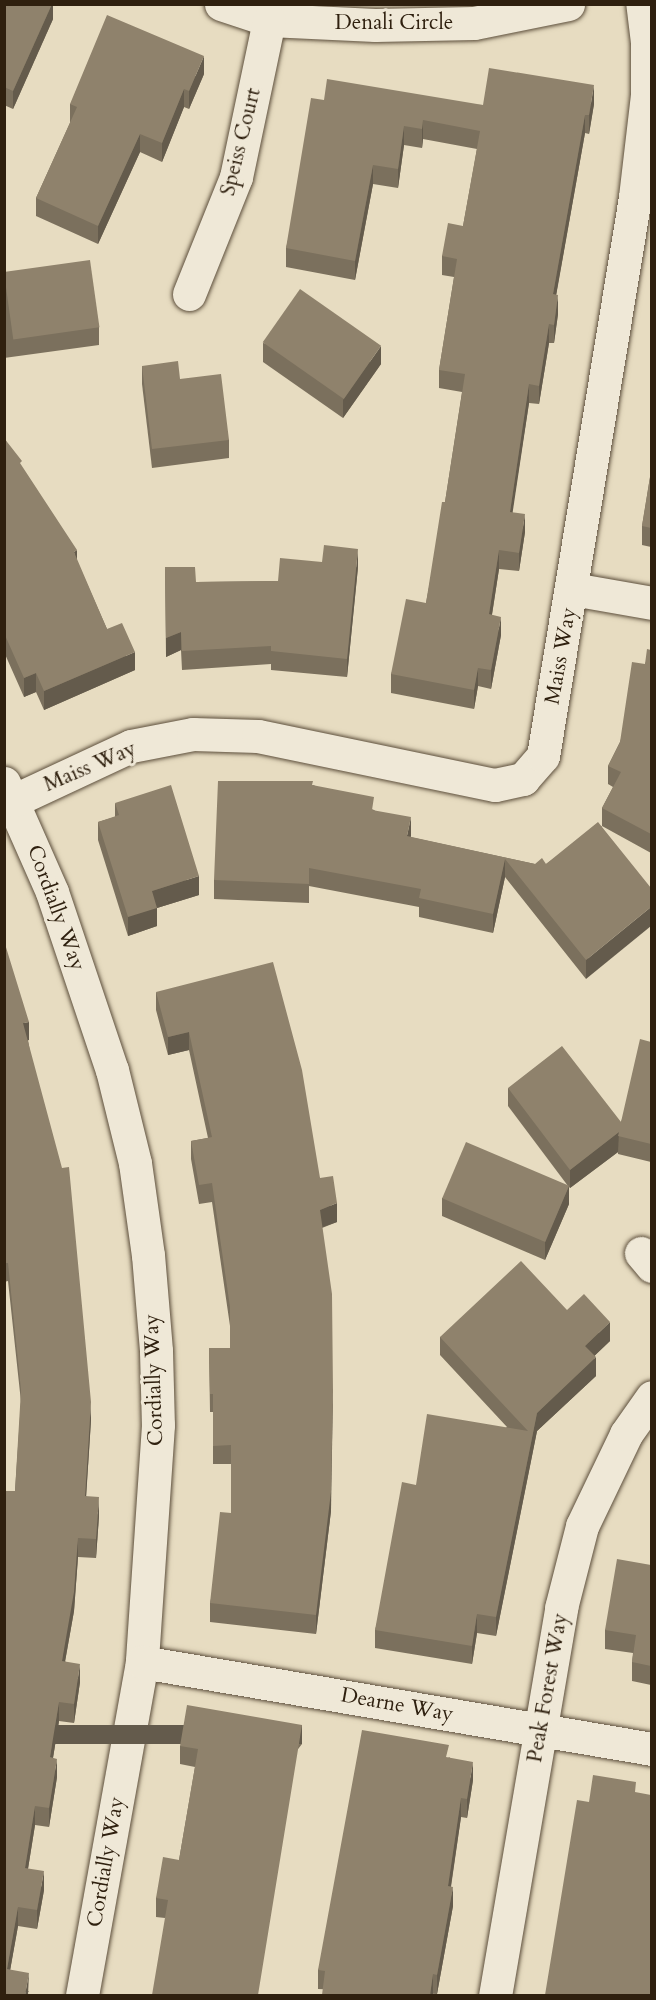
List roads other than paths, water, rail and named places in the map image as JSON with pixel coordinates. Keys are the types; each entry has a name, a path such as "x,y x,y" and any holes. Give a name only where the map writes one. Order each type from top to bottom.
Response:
{"street":[{"name":"Denali Circle","path":"221,4 269,20 375,25 474,23 568,4"},
{"name":"Maiss Way","path":"10,791 130,746 193,734 258,736 495,785 523,779 543,756 573,589 635,197 647,95 647,42 642,4"},
{"name":"Speiss Court","path":"189,294 236,177 269,20"},
{"path":"573,589 651,603"},
{"name":"Cordially Way","path":"10,791 52,891 94,1016 135,1162 148,1255 158,1425 142,1662 82,1995"},
{"name":"Peak Forest Way","path":"495,1995 561,1608 582,1526 626,1434 651,1397"},
{"name":"Dearne Way","path":"142,1662 651,1749"}]}
